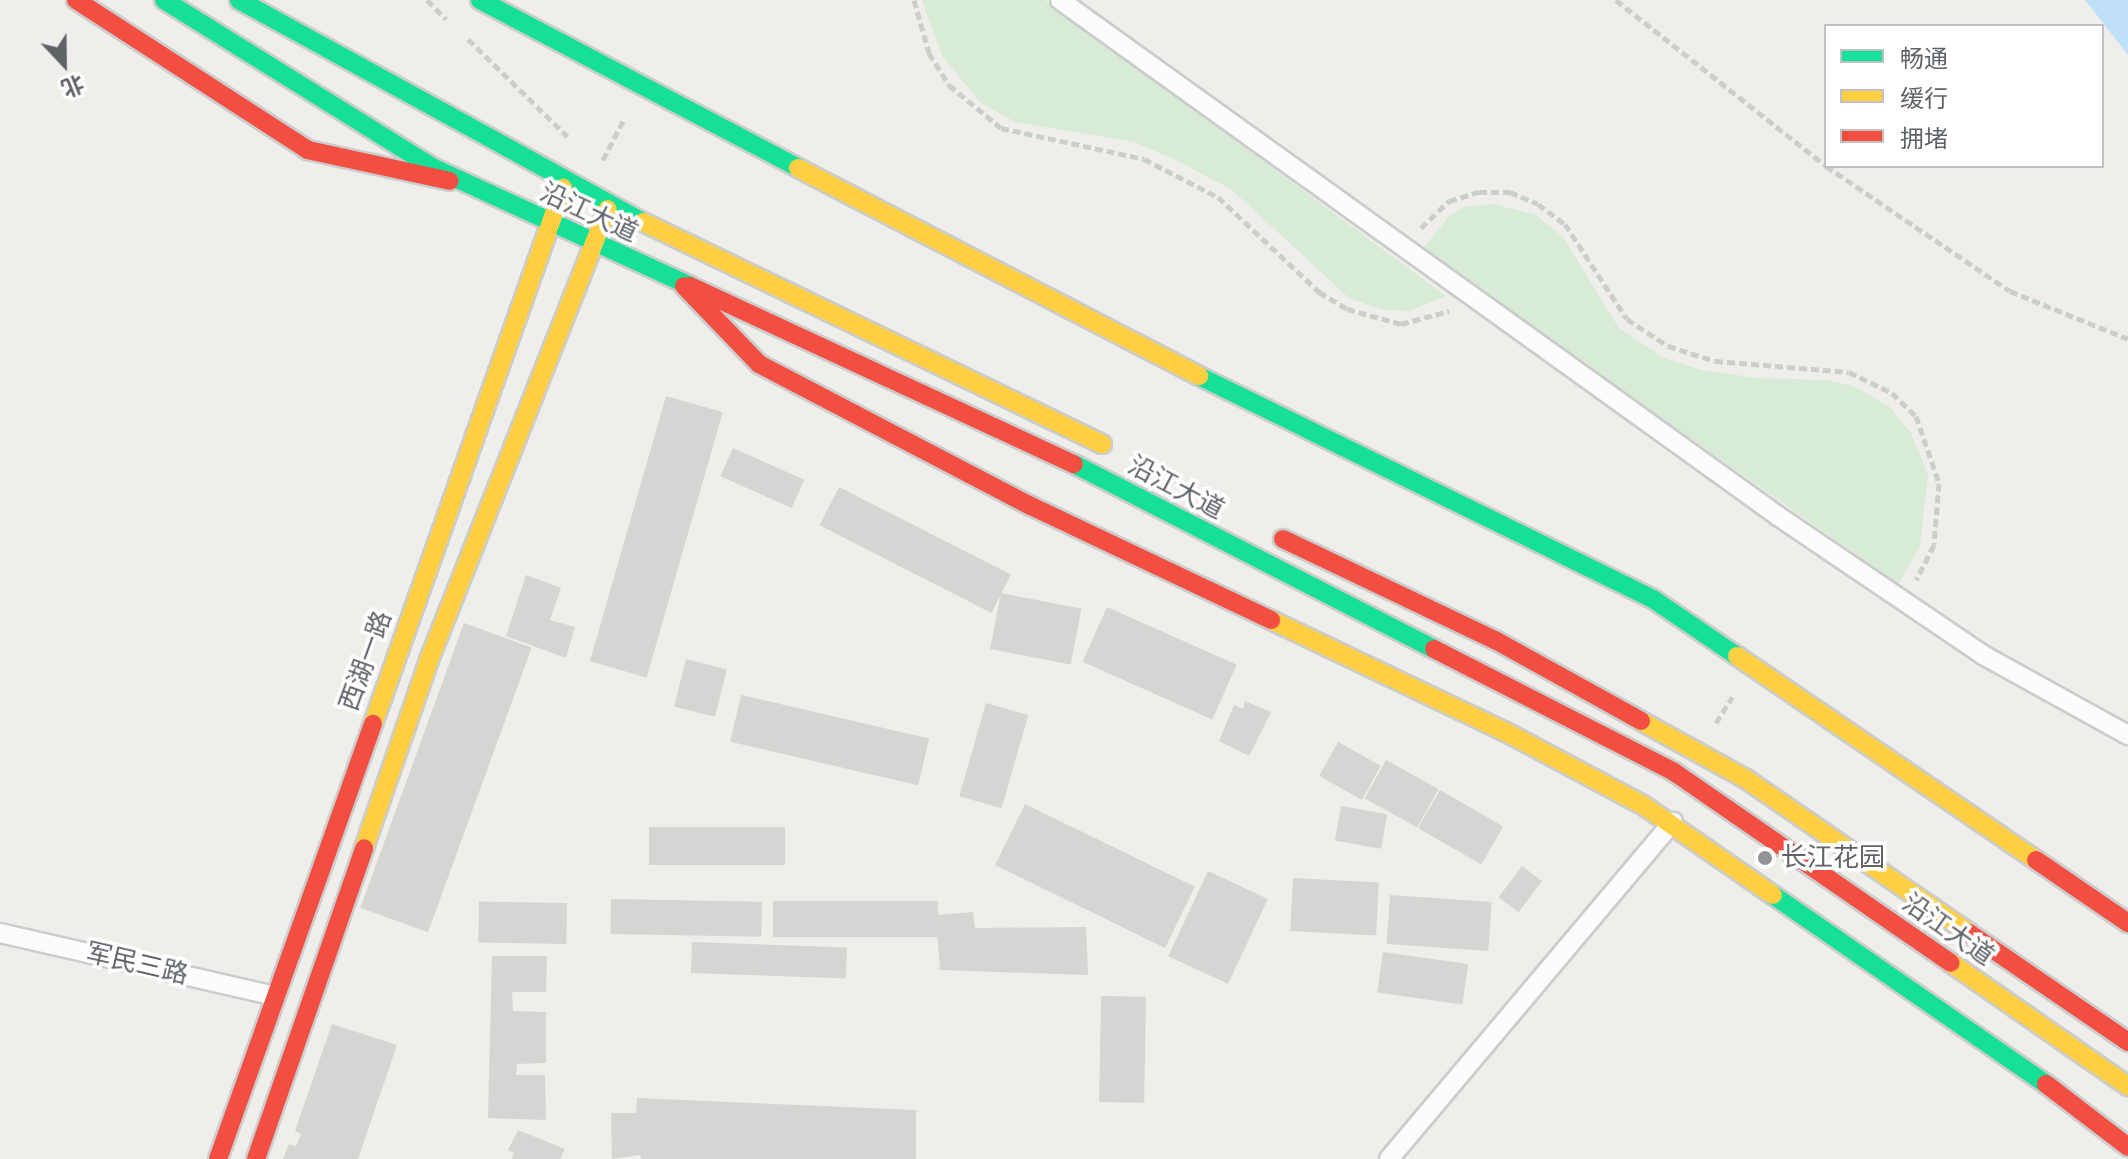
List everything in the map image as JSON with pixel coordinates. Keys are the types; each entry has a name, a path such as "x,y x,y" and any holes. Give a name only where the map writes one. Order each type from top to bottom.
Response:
{"main road":[{"path":"76,0 308,150 467,184"},
{"name":"沿江大道","path":"164,0 467,184 1043,448 1359,613 1533,697 1700,790 2128,1086"},
{"name":"沿江大道","path":"239,0 585,193 1121,454"},
{"path":"480,0 1067,311 1653,599 2128,923"},
{"name":"西湖一路","path":"218,1159 566,182"},
{"path":"256,1159 429,660 610,205"},
{"path":"684,286 759,364 1205,592 1506,732 1671,824 2128,1147"},
{"name":"沿江大道","path":"1271,533 1495,640 1699,751 2128,1042"}],"lane":[{"path":"1060,0 1471,299 1905,602 1983,655 2128,735"},
{"path":"1389,1159 1700,790"},
{"name":"军民三路","path":"0,933 274,996"}],"path":[{"path":"427,0 448,21"},
{"path":"914,0 929,53 949,85 1001,128 1144,159 1182,178 1245,217 1319,292 1376,321 1429,319 1471,299"},
{"path":"1616,0 1824,164"},
{"path":"459,31 567,136 575,158 566,182"},
{"path":"585,193 641,86"},
{"path":"1829,168 2010,291 2128,339"},
{"path":"1406,251 1431,215 1449,201 1479,192 1510,192 1538,204 1565,224 1627,319 1668,346 1747,366 1849,372 1892,393 1916,416 1939,483 1934,545 1905,602"},
{"path":"1699,751 1752,664"}],"green space":[{"path":"922,0 1045,0 1446,296 1409,311 1384,310 1350,299 1232,190 1178,161 1134,142 1015,122 981,103 942,56"},
{"path":"1493,204 1536,215 1563,237 1619,328 1664,358 1701,370 1757,378 1826,380 1853,386 1889,406 1911,433 1928,475 1920,546 1898,584 1422,250 1449,216 1464,207"}],"water":[{"path":"2085,0 2128,0 2128,55 2104,24"}],"building":[{"path":"666,396 723,412 647,678 590,661"},
{"path":"733,448 804,480 792,508 720,476"},
{"path":"839,487 1011,575 991,613 819,525"},
{"path":"526,575 561,588 550,620 575,627 566,658 506,636"},
{"path":"1001,593 1081,609 1071,665 990,649"},
{"path":"1107,607 1237,665 1212,720 1083,662"},
{"path":"464,623 532,648 428,932 360,908"},
{"path":"686,659 727,669 715,717 674,707"},
{"path":"741,695 929,738 918,785 730,742"},
{"path":"1245,701 1271,712 1249,756 1219,741 1234,705 1243,709"},
{"path":"986,703 1028,715 1002,808 959,796"},
{"path":"1338,742 1381,766 1362,800 1319,776"},
{"path":"1386,760 1438,789 1417,828 1365,798"},
{"path":"1440,790 1503,826 1481,865 1418,828"},
{"path":"1025,804 1195,887 1165,948 995,865"},
{"path":"1341,806 1387,814 1381,849 1335,840"},
{"path":"649,827 785,827 785,865 649,865"},
{"path":"1522,866 1542,881 1518,912 1499,897"},
{"path":"1208,871 1268,899 1228,984 1168,956"},
{"path":"1293,878 1379,883 1376,935 1290,931"},
{"path":"1390,895 1492,902 1488,951 1387,944"},
{"path":"611,899 762,902 761,937 610,934"},
{"path":"479,901 567,903 566,944 478,942"},
{"path":"773,901 938,901 938,937 773,937"},
{"path":"973,912 975,928 1086,927 1088,975 940,970 936,915"},
{"path":"692,942 847,947 846,978 691,973"},
{"path":"1383,952 1468,964 1462,1005 1377,993"},
{"path":"492,956 547,956 546,992 512,992 513,1011 546,1012 546,1063 517,1064 516,1075 545,1075 546,1120 488,1118"},
{"path":"1101,996 1146,997 1144,1103 1099,1102"},
{"path":"332,1024 397,1045 358,1159 283,1159 289,1144 296,1146 301,1134 295,1131"},
{"path":"637,1098 916,1110 916,1159 641,1159 640,1155 612,1159 611,1113 636,1113"},
{"path":"518,1130 565,1149 560,1159 512,1159 514,1153 508,1150"}],"traffic: fast":[{"path":"164,0 436,169 690,286"},
{"path":"239,0 643,222"},
{"path":"480,0 798,168"},
{"path":"1199,376 1653,599 1737,656"},
{"path":"1074,464 1434,649"},
{"path":"1773,895 2046,1084"}],"traffic: slow":[{"path":"798,168 1199,376"},
{"path":"373,724 563,188"},
{"path":"364,848 429,660 608,209"},
{"path":"643,222 1102,444"},
{"path":"1271,620 1506,732 1643,805 1773,895"},
{"path":"1737,656 2036,860"},
{"path":"1641,721 1746,779 1969,933"},
{"path":"1951,963 2128,1086"}],"traffic: jam":[{"path":"76,0 308,150 450,181"},
{"path":"684,286 759,364 1031,506 1271,620"},
{"path":"690,286 1074,464"},
{"path":"1283,539 1495,640 1641,721"},
{"path":"1434,649 1674,772 1951,963"},
{"path":"218,1159 373,724"},
{"path":"256,1159 364,848"},
{"path":"2036,860 2128,923"},
{"path":"1969,933 2128,1042"},
{"path":"2046,1084 2128,1147"}],"place":[{"name":"长江花园","path":"1765,858"}]}
